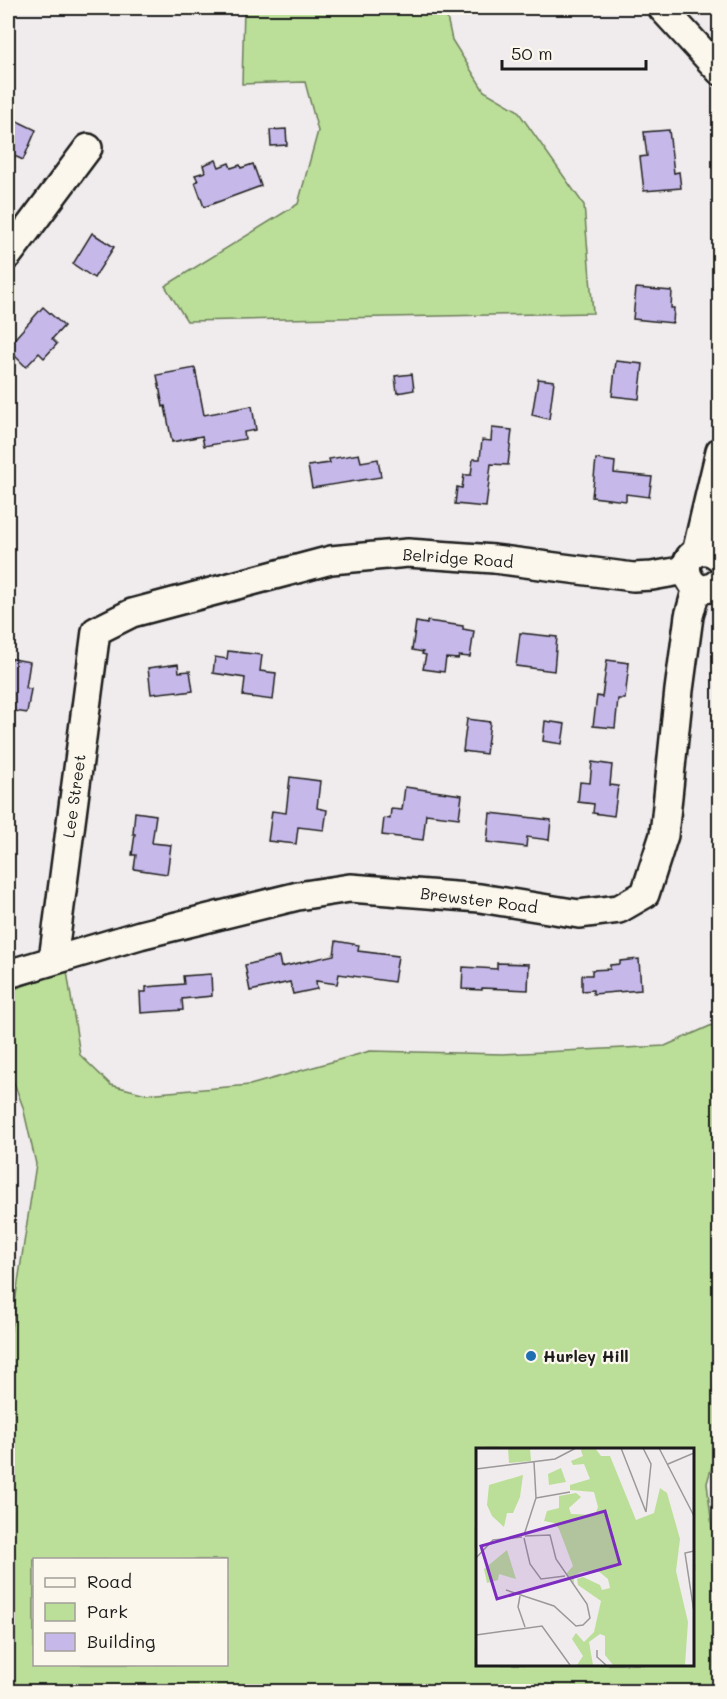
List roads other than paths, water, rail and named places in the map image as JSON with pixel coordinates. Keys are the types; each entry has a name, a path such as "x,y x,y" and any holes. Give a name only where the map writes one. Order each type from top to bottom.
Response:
{"street":[{"path":"662,8 720,71"},
{"path":"8,255 87,148"},
{"name":"Brewster Road","path":"8,974 140,935 298,896 350,888 480,898 579,914 619,909 645,894 664,835 689,616 704,570 720,451"},
{"name":"Belridge Road","path":"96,631 132,613 331,560 408,553 500,560 633,577 704,570"},
{"name":"Lee Street","path":"53,960 96,631"}],"place":[{"name":"Hurley Hill","path":"531,1356"}]}
